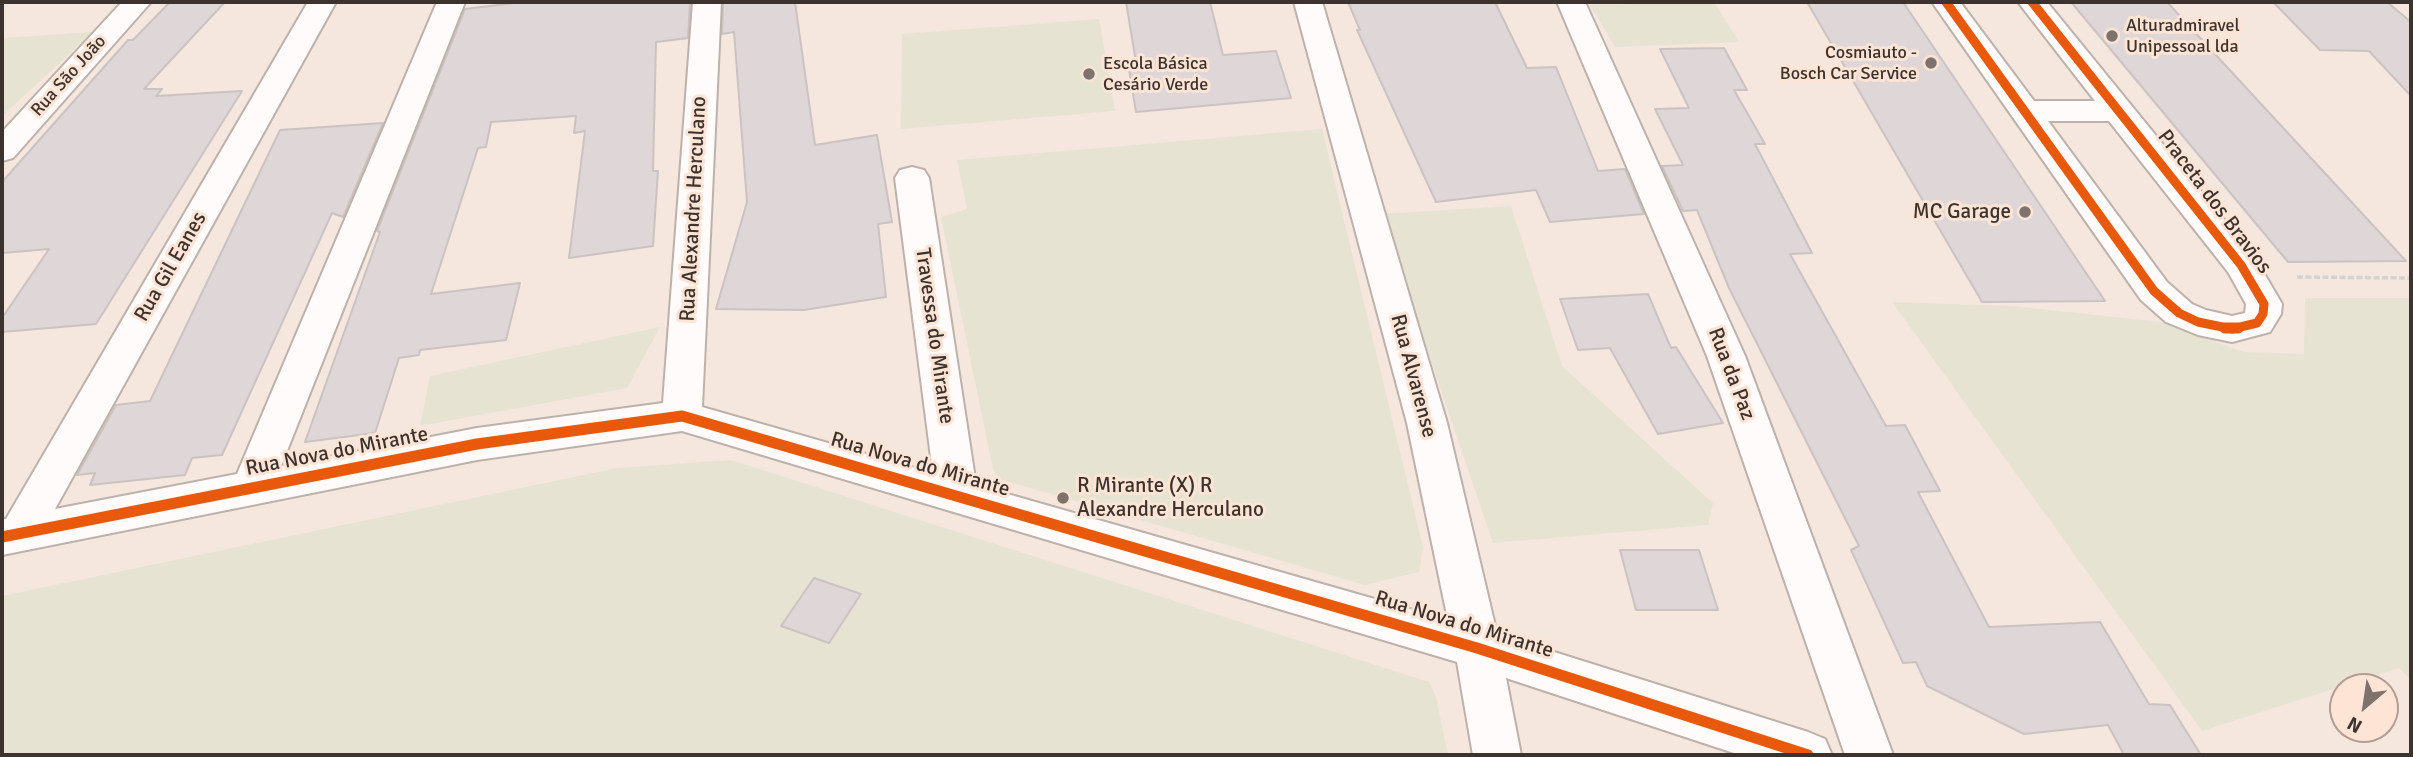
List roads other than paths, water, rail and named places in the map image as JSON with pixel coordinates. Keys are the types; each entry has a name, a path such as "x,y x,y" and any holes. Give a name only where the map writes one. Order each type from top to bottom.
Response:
{"street":[{"name":"Rua São João","path":"2,151 137,2"},
{"name":"Rua Gil Eanes","path":"11,535 322,2"},
{"path":"251,490 451,2"},
{"name":"Rua Alexandre Herculano","path":"682,416 707,2"},
{"name":"Rua Alvarense","path":"1308,2 1426,423 1477,648 1497,755"},
{"name":"Rua da Paz","path":"1571,2 1726,356 1869,755"},
{"name":"Praceta dos Bravios","path":"1946,2 2141,276 2179,313 2218,328 2232,329 2257,323 2263,314 2264,304 2248,277 2122,111 2032,2"},
{"path":"2022,111 2122,111"},
{"name":"Travessa do Mirante","path":"912,178 957,495"},
{"name":"Rua Nova do Mirante","path":"11,535 477,444 682,416 1477,648 1808,755"}],"place":[{"name":"Alturadmiravel Unipessoal lda","path":"2112,36"},
{"name":"Cosmiauto - Bosch Car Service","path":"1931,63"},
{"name":"Escola Básica Cesário Verde","path":"1089,74"},
{"name":"MC Garage","path":"2025,212"},
{"name":"R Mirante (X) R Alexandre Herculano","path":"1063,498"}]}
